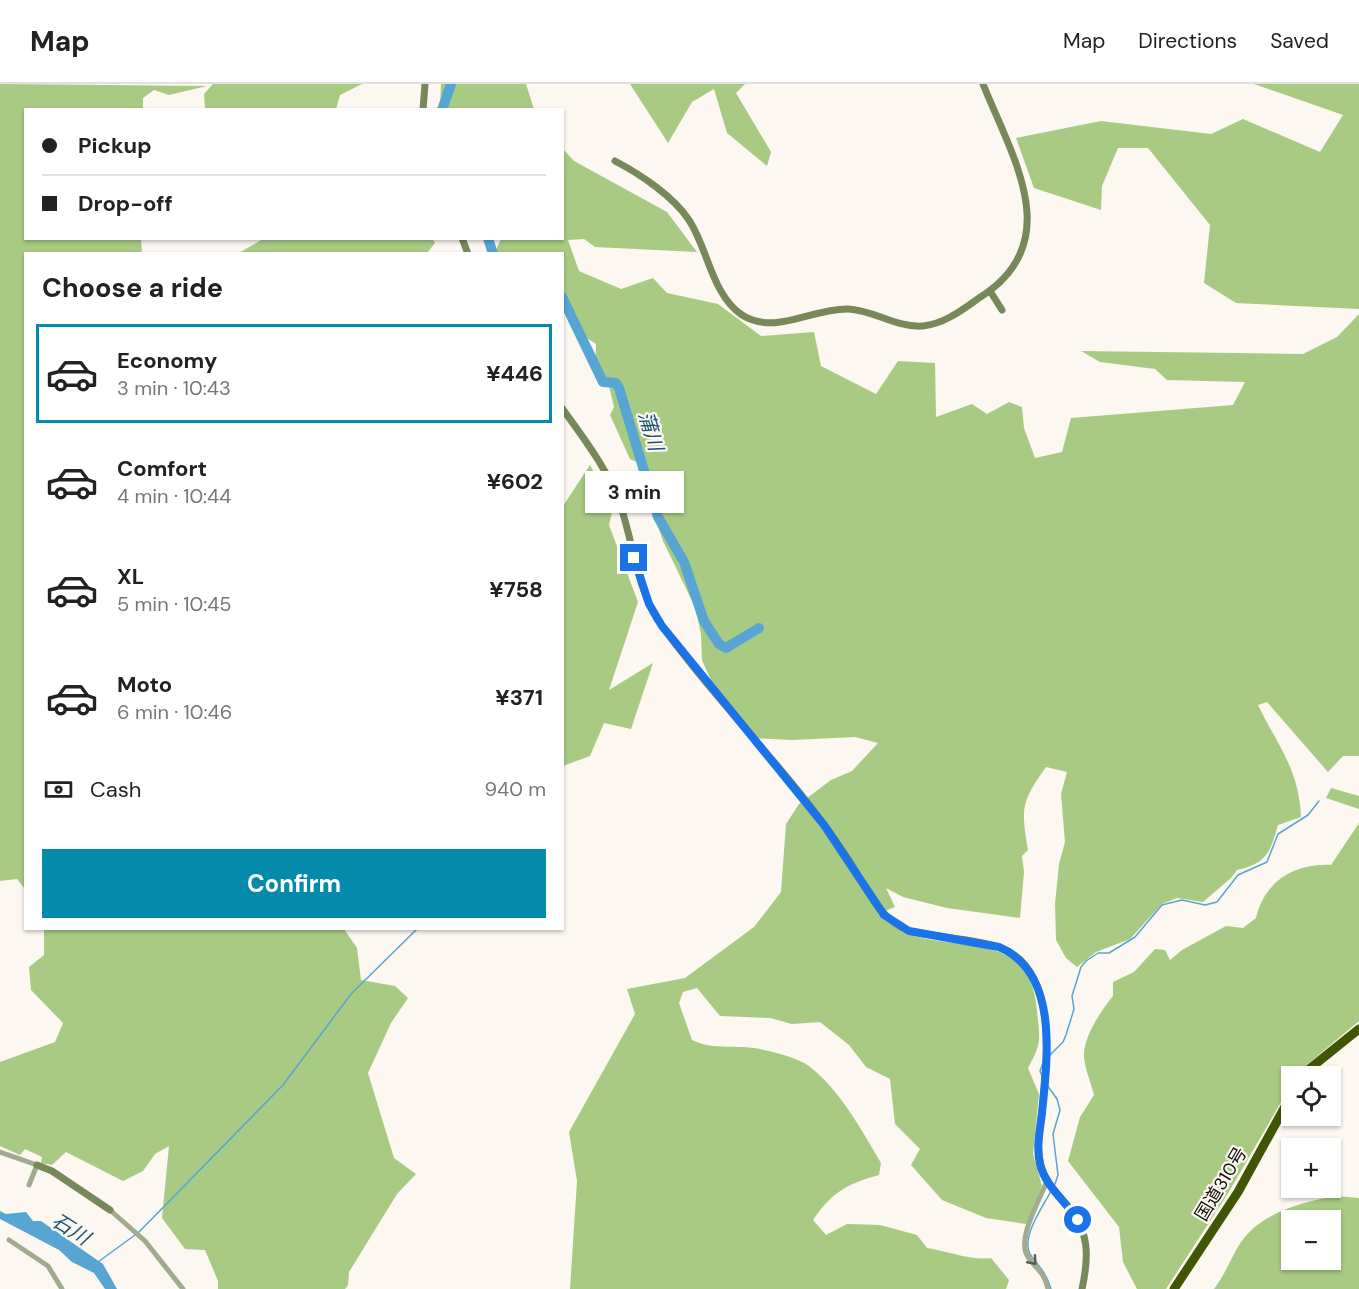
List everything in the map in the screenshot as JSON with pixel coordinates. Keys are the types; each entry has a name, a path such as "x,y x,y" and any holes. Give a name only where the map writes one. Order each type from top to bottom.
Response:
{"highway":[{"path":"1313,1066 1359,1029"},
{"name":"国道310号","path":"1174,1289 1238,1192 1281,1114"}],"street":[{"path":"423,108 425,84"},
{"path":"615,161 634,172 683,213 695,230 726,299 736,310 754,321 779,323 845,309 867,312 903,324 927,326 947,319 990,291 1007,276 1019,258 1027,236 1028,206 1022,181 983,84"},
{"path":"990,291 1002,310"},
{"path":"564,411 594,452 615,493 643,588 662,626 824,825 874,902 889,920 902,928 918,933 999,947 1025,965 1041,995 1046,1046 1038,1149 1040,1166 1048,1182 1068,1205 1085,1235 1087,1263 1082,1289"},
{"path":"0,1152 52,1171 110,1210 145,1241 183,1289"},
{"path":"29,1185 37,1165"},
{"path":"1048,1182 1026,1231 1024,1246 1027,1255 1042,1271 1048,1289"},
{"path":"9,1240 48,1266 62,1289"}],"green space":[{"path":"0,84 207,86 169,95 154,90 143,98 143,108 24,108 24,240 141,240 142,252 24,252 24,888 17,879 0,881"},
{"path":"213,84 362,84 340,95 336,108 205,108 204,94"},
{"path":"441,84 526,84 534,108 440,108"},
{"path":"630,84 745,84 736,93 771,152 767,166 727,133 714,89 692,102 668,143"},
{"path":"1254,84 1359,84 1359,309 1236,303 1204,283 1210,225 1148,148 1118,148 1102,186 1101,210 1034,188 1016,138 1101,121 1211,134 1243,119 1320,152 1343,115"},
{"path":"564,150 574,161 667,212 697,252 595,247 584,239 568,240 579,271 621,289 653,278 667,293 718,304 761,336 814,332 821,366 876,394 898,361 935,363 936,417 972,404 987,414 1009,402 1022,407 1024,428 1035,458 1062,452 1071,418 1233,405 1245,382 1167,380 1155,369 1100,362 1081,351 1303,354 1337,337 1359,314 1359,756 1343,756 1328,772 1267,702 1258,705 1292,771 1301,817 1278,825 1266,855 1255,864 1237,870 1203,902 1177,898 1162,904 1130,939 1096,952 1077,967 1066,958 1056,940 1055,904 1059,864 1065,842 1061,794 1067,772 1046,767 1027,798 1024,824 1028,850 1022,856 1024,872 1020,918 947,908 903,897 886,888 895,907 878,914 895,927 914,936 994,950 1010,957 1023,969 1032,986 1037,1011 1039,1041 1028,1068 1039,1094 1033,1154 1042,1186 1026,1224 986,1218 942,1200 911,1165 920,1149 895,1124 890,1079 866,1067 849,1045 820,1022 792,1024 770,1018 720,1016 697,988 683,992 679,1003 692,1040 709,1045 760,1049 804,1063 831,1086 858,1124 881,1163 879,1175 841,1190 827,1202 813,1220 826,1235 847,1224 880,1225 917,1235 927,1248 968,1257 991,1258 1009,1280 1006,1289 570,1289 577,1181 569,1132 635,1014 627,989 685,978 754,927 781,892 786,824 799,804 831,780 852,771 878,743 855,737 792,740 749,738 717,694 702,660 701,634 695,607 663,541 640,475 641,464 630,459 610,415 614,407 607,378 595,375 596,344 579,333 564,298 564,252 497,252 501,240 564,240"},
{"path":"261,240 433,240 435,243 428,252 241,252"},
{"path":"590,465 613,508 609,525 638,602 609,690 653,663 631,729 604,723 590,756 564,766 564,504"},
{"path":"1331,788 1359,796 1359,809 1326,798"},
{"path":"1359,823 1359,1021 1305,1066 1281,1066 1281,1102 1227,1195 1166,1289 1137,1289 1123,1262 1119,1227 1068,1161 1080,1117 1094,1095 1084,1057 1086,1041 1098,1017 1113,996 1113,982 1134,972 1155,949 1165,950 1170,960 1182,950 1226,926 1243,928 1256,918 1266,894 1283,877 1305,867 1331,865"},
{"path":"44,930 345,930 357,948 361,980 395,986 408,998 391,1023 368,1073 394,1158 416,1174 397,1194 349,1272 348,1285 345,1289 218,1289 218,1281 205,1250 185,1249 162,1218 169,1146 155,1154 143,1171 123,1181 66,1152 52,1165 41,1163 42,1157 25,1149 20,1155 0,1146 0,1062 55,1042 63,1023 31,990 29,967 44,955"},
{"path":"1327,1198 1359,1198 1359,1289 1214,1289 1247,1234 1269,1217 1281,1211 1281,1270 1341,1270 1341,1210 1285,1210"}],"water":[{"path":"0,1211 6,1214 26,1212 33,1221 41,1221 103,1264 117,1289 105,1289 94,1273 72,1262 59,1250 0,1219"}],"waterway":[{"name":"蒲川","path":"443,108 451,84"},
{"name":"蒲川","path":"489,240 492,252"},
{"name":"蒲川","path":"564,301 603,382 616,383 619,388 658,517 684,562 704,621 719,644 726,648 759,628"},
{"path":"1050,1055 1063,1042 1066,1035 1074,1009 1072,996 1081,967 1086,961 1098,953 1109,953 1135,937 1162,905 1182,900 1205,905 1217,902 1238,875 1267,862 1278,834 1308,815 1319,801"},
{"path":"139,1232 283,1085 351,994 416,930"},
{"path":"1043,1063 1040,1071 1043,1078"},
{"path":"1047,1085 1057,1099 1060,1110 1053,1134 1058,1175 1055,1184"},
{"path":"1051,1191 1033,1224 1028,1242 1028,1250 1046,1276 1051,1289"},
{"path":"98,1262 135,1235"}],"route":[{"path":"634,558 649,604 657,619 824,825 884,915 896,925 909,931 999,947 1019,958 1030,971 1041,995 1045,1023 1044,1090 1038,1149 1040,1166 1047,1180 1078,1220"}],"water label":[{"name":"石川","path":"71,1229"}]}
